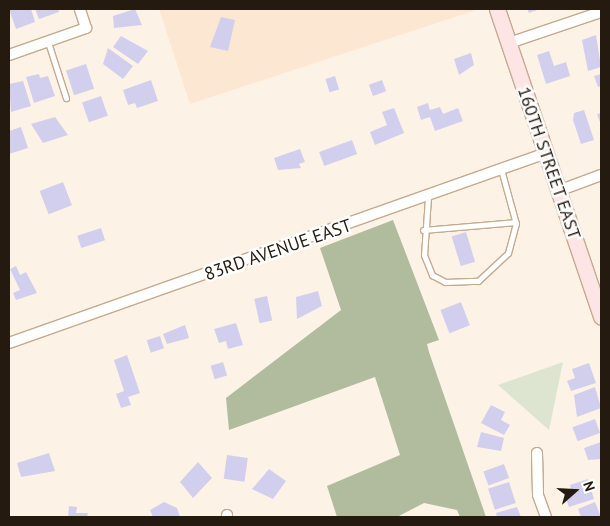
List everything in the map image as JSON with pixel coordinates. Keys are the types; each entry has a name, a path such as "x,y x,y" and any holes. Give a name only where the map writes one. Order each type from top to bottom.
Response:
{"main road":[{"name":"160TH STREET EAST","path":"497,9 601,316"}],"street":[{"path":"9,55 86,28 80,9"},
{"path":"509,43 601,12"},
{"name":"83RD AVENUE EAST","path":"9,343 546,153"},
{"path":"558,191 601,175"},
{"path":"536,453 538,494 546,517"}],"lane":[{"path":"48,41 66,98"},
{"path":"428,196 423,230 424,255 432,275 445,282 471,283 499,266 508,253 516,222 501,170"},
{"path":"423,230 516,222"}],"shaded area":[{"path":"159,9 475,9 476,10 190,104"}],"green space":[{"path":"393,220 439,340 427,344 429,352 486,517 460,517 457,510 424,503 397,517 337,517 327,486 400,455 375,377 229,430 226,398 341,310 320,248"},
{"path":"563,362 549,430 498,385"}],"building":[{"path":"9,9 31,9 35,22 16,29"},
{"path":"35,9 58,9 59,12 39,19"},
{"path":"135,9 142,25 114,28 113,16"},
{"path":"527,9 540,9 529,13"},
{"path":"221,17 235,20 228,51 210,47"},
{"path":"596,35 601,67 588,71 582,40"},
{"path":"121,36 148,51 138,64 113,47"},
{"path":"108,48 133,66 123,79 103,64"},
{"path":"549,51 554,66 566,62 570,76 546,84 537,55"},
{"path":"471,53 474,65 459,75 454,59"},
{"path":"86,64 94,89 74,95 66,70"},
{"path":"39,74 40,78 48,76 55,96 34,103 26,77"},
{"path":"601,74 601,86 598,87 594,76"},
{"path":"335,76 339,89 330,92 325,79"},
{"path":"151,80 158,101 137,108 135,103 128,105 123,90"},
{"path":"382,80 386,91 373,96 369,85"},
{"path":"23,81 31,106 11,112 9,84"},
{"path":"101,96 108,116 89,122 82,103"},
{"path":"428,103 430,110 440,107 443,114 458,108 463,121 435,131 430,117 421,120 417,107"},
{"path":"394,108 404,133 375,145 370,132 387,125 382,112"},
{"path":"584,110 594,140 581,144 573,120 574,113"},
{"path":"601,113 601,125 597,114"},
{"path":"55,117 68,135 43,143 31,124"},
{"path":"21,127 28,148 9,154 9,131"},
{"path":"352,140 357,154 324,166 319,152"},
{"path":"300,149 305,162 299,164 301,168 278,170 274,158"},
{"path":"63,182 72,205 49,214 40,191"},
{"path":"101,228 105,240 81,248 77,236"},
{"path":"466,232 475,262 461,266 452,236"},
{"path":"16,266 20,275 26,272 37,293 16,300 13,293 20,290 10,269"},
{"path":"318,291 322,306 297,319 296,297"},
{"path":"267,296 272,320 259,323 254,299"},
{"path":"461,302 470,325 449,333 440,310"},
{"path":"236,323 243,345 228,349 226,341 219,343 214,329"},
{"path":"185,325 189,338 167,344 163,334"},
{"path":"160,336 164,348 151,353 147,340"},
{"path":"127,355 140,393 128,397 131,405 121,408 116,394 124,391 114,360"},
{"path":"223,362 227,375 215,379 211,366"},
{"path":"589,363 596,383 571,391 567,381 575,378 572,369"},
{"path":"595,387 601,408 577,417 574,395"},
{"path":"491,405 505,412 501,420 510,425 504,435 481,423"},
{"path":"595,419 600,433 578,441 572,427"},
{"path":"481,432 504,438 501,451 477,447"},
{"path":"601,442 601,459 588,460 584,448"},
{"path":"49,453 55,471 21,477 17,463"},
{"path":"227,455 248,458 244,482 224,479"},
{"path":"198,462 212,478 193,498 180,482"},
{"path":"504,464 509,478 488,486 483,472"},
{"path":"269,469 286,481 273,499 252,489"},
{"path":"588,479 594,499 569,507 565,496 572,493 570,485"},
{"path":"509,482 516,503 495,510 488,489"},
{"path":"164,502 177,508 180,517 153,517 150,510"},
{"path":"595,502 601,517 581,517 578,509"},
{"path":"69,506 77,507 76,513 88,513 87,517 68,517"},
{"path":"517,507 521,517 497,517 496,513"}]}
